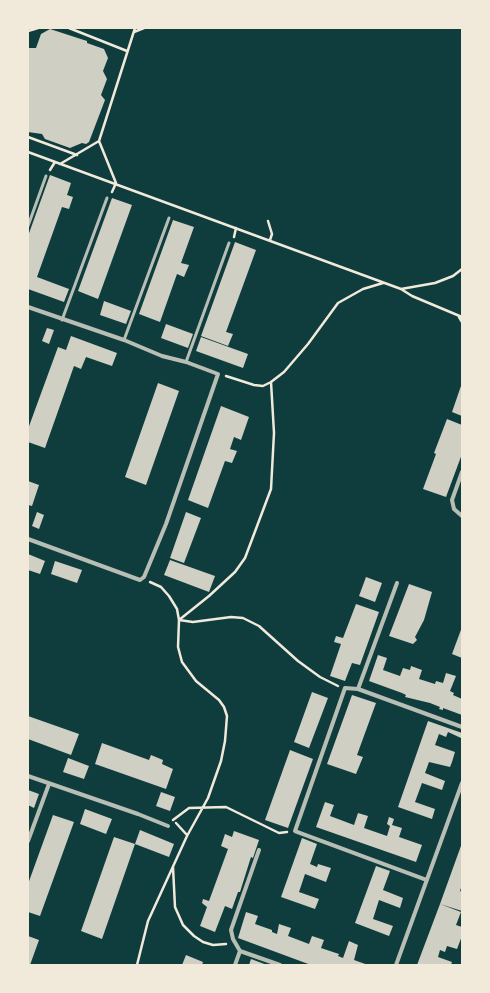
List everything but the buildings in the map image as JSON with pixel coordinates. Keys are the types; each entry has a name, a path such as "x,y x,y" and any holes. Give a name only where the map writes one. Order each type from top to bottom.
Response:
{"street":[{"path":"28,307 62,320 124,340 162,356 186,362 218,374 203,420 153,557 143,578 140,580 28,539"},
{"path":"462,472 452,500 454,509 462,516"},
{"path":"358,689 397,583"},
{"path":"427,880 295,831 345,688 358,689 462,727"},
{"path":"28,776 138,814 168,826"},
{"path":"396,965 462,783"},
{"path":"28,841 49,784"},
{"path":"259,850 231,930 235,943 240,951 280,965"},
{"path":"235,965 240,951"}],"lane":[{"path":"28,226 46,176"},
{"path":"62,320 107,198"},
{"path":"124,340 169,218"},
{"path":"186,362 228,243"}],"path":[{"path":"28,31 38,28"},
{"path":"69,28 80,30 127,51"},
{"path":"116,183 108,167 99,142 135,28"},
{"path":"134,32 144,28"},
{"path":"28,137 77,155"},
{"path":"60,164 99,142"},
{"path":"28,152 116,183 401,289 412,296 460,317 462,322"},
{"path":"268,221 272,234 270,240"},
{"path":"401,289 434,283 453,276 462,269"},
{"path":"218,374 254,386 263,386 271,382 284,372 308,344 338,303 363,289 383,283"},
{"path":"179,620 235,572 245,558 256,533 270,495 273,475 274,433 271,382"},
{"path":"137,965 148,921 173,867 208,798 221,761 225,741 227,716 218,700 196,682 182,662 178,647 179,620 177,609 161,587 143,578"},
{"path":"179,620 193,622 231,617 243,618 259,626 298,661 320,677 345,688"},
{"path":"173,820 189,808 197,807 202,809 226,807 279,833 295,831"},
{"path":"173,867 175,907 184,924 194,936 203,942 213,945 235,943"}]}
